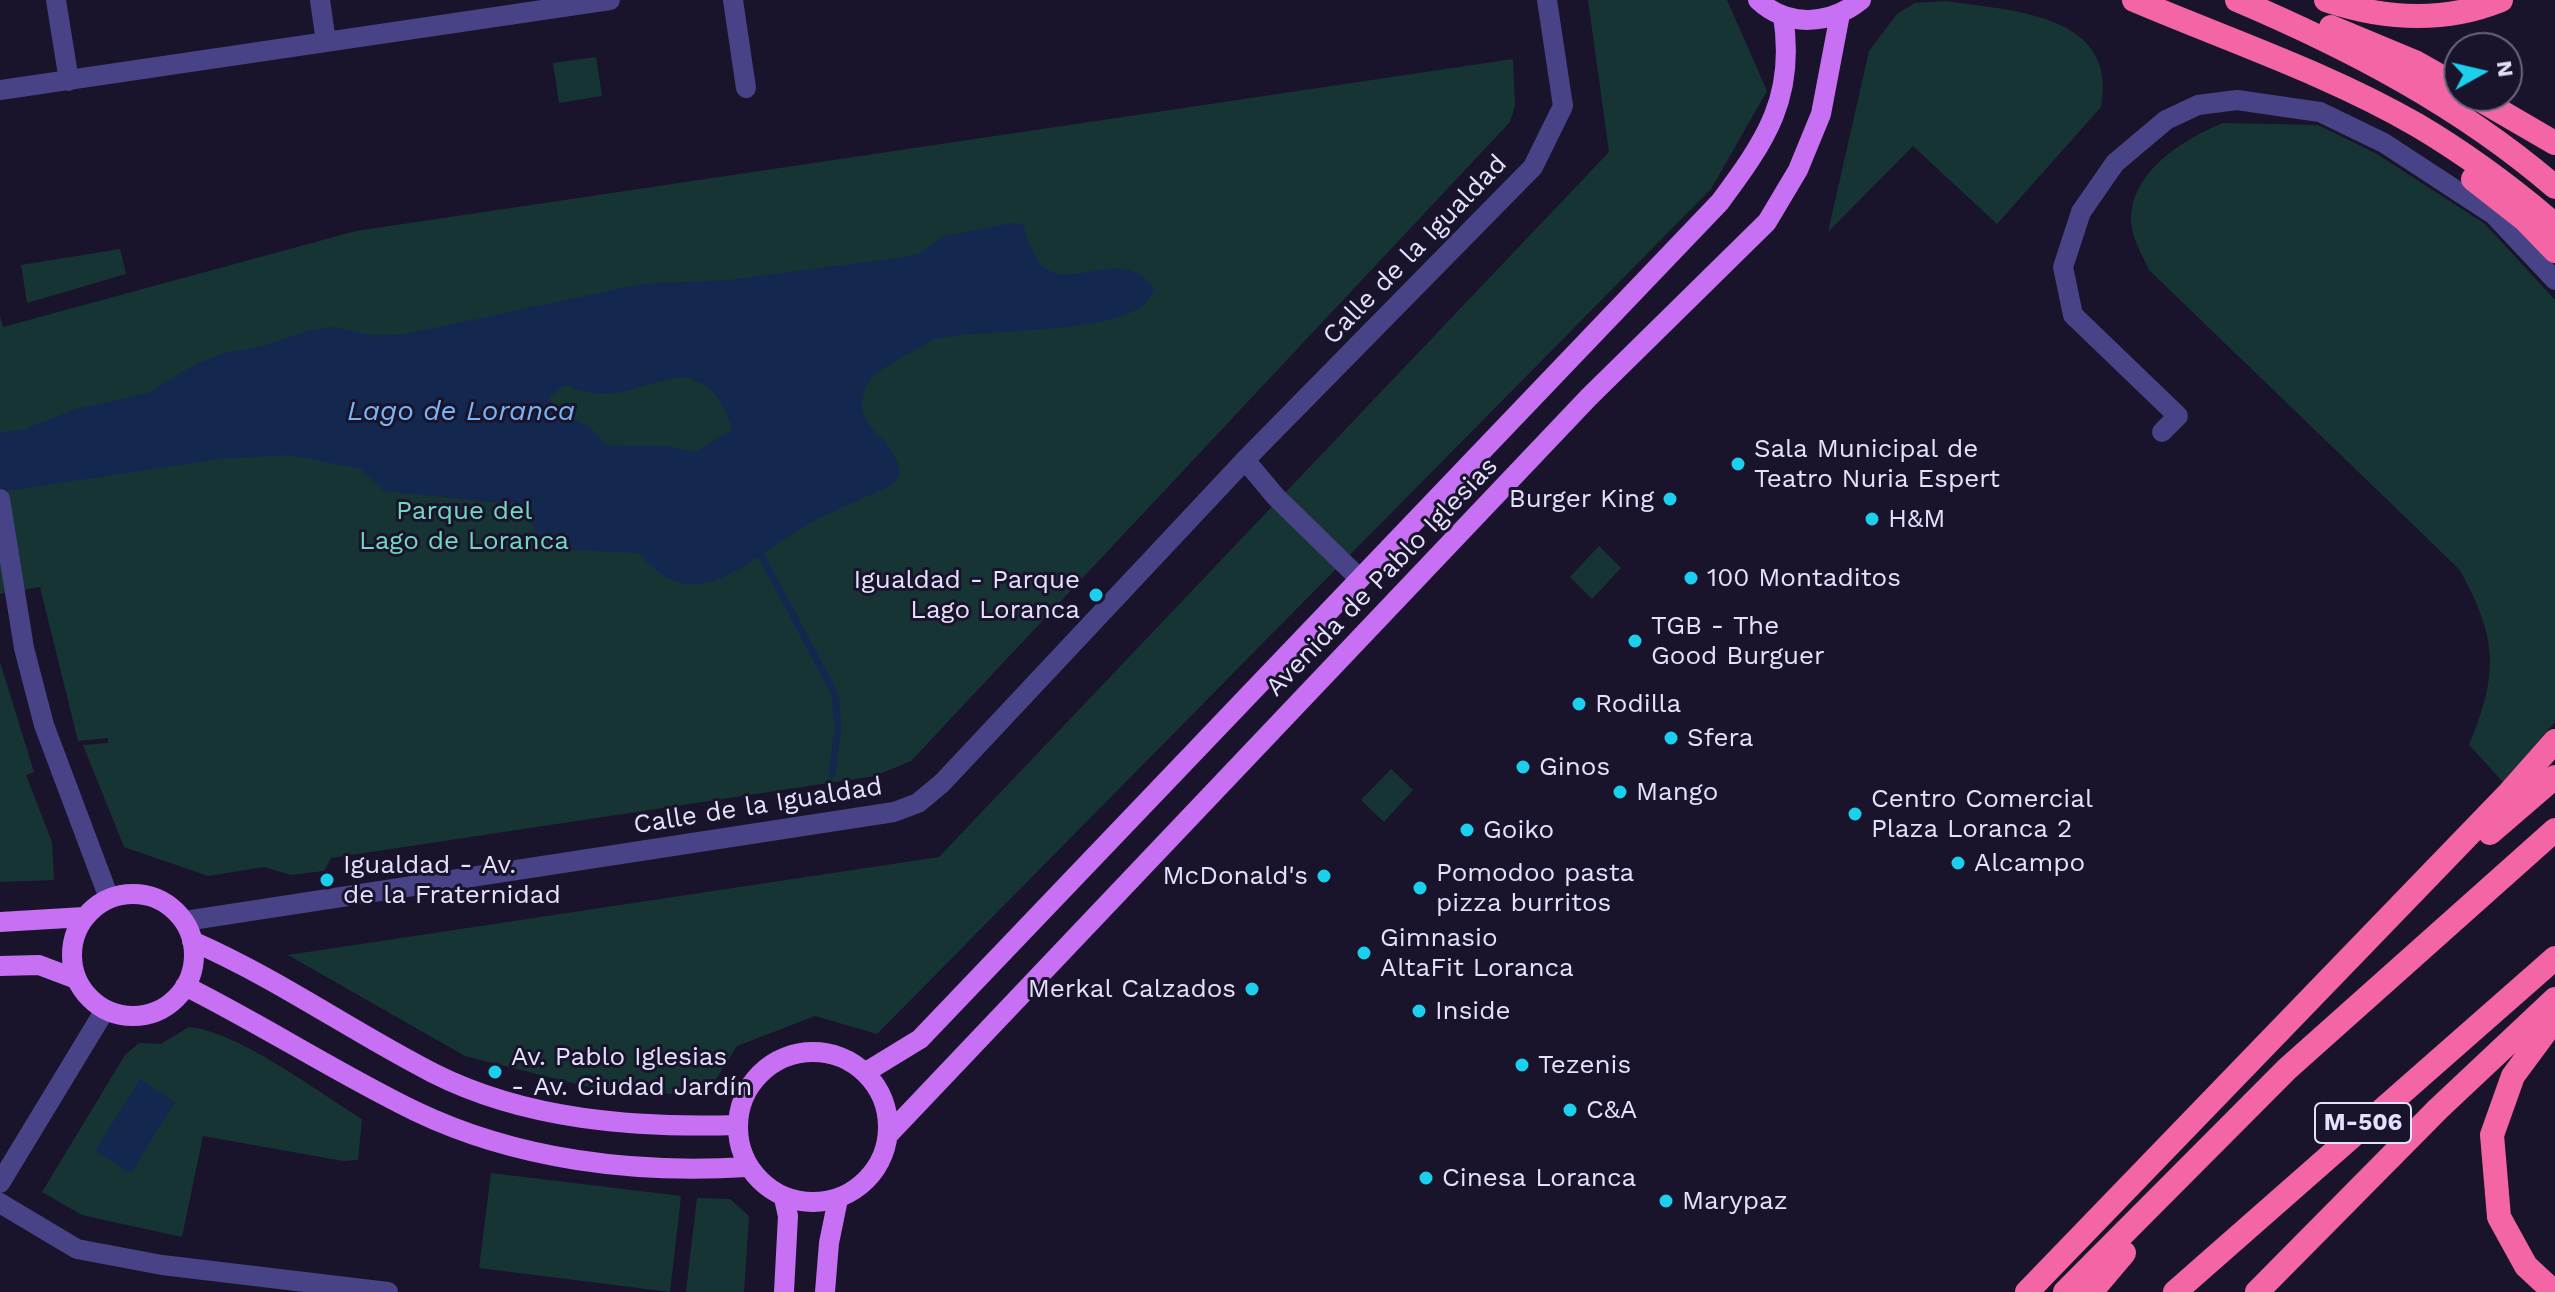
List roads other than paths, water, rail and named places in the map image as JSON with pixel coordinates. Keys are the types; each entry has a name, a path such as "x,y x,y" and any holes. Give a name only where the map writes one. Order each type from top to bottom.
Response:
{"highway":[{"path":"2134,0 2325,80 2417,125 2510,186 2555,225"},
{"path":"2237,0 2307,30 2414,86 2555,187"},
{"path":"2268,0 2415,62 2443,78"},
{"path":"2326,0 2353,9 2416,17 2455,15 2501,0"},
{"path":"2325,80 2457,167 2524,219 2555,251"},
{"path":"2502,112 2555,143"},
{"path":"2027,1292 2555,741"},
{"path":"2381,926 2555,777"},
{"path":"2065,1292 2287,1069 2555,830"},
{"name":"M-506","path":"2175,1292 2555,958"},
{"path":"2257,1292 2438,1109 2555,999"},
{"path":"2554,1292 2526,1266 2499,1217 2492,1135 2513,1076 2555,1019"},
{"path":"2091,1292 2232,1126"}],"main road":[{"path":"1758,0 1783,16 1820,20 1840,14 1861,0"},
{"name":"Avenida de Pablo Iglesias","path":"888,1135 1589,397 1767,222 1798,170 1821,114 1840,14"},
{"name":"Avenida de Pablo Iglesias","path":"866,1072 920,1039 1720,202 1761,147 1780,99 1788,51 1783,16"},
{"path":"145,895 163,901 185,921 192,941 193,964 185,986 173,1001 157,1011 139,1016 105,1010 83,991 76,979 71,958 74,936 84,917 109,898 145,895"},
{"path":"0,922 84,917"},
{"path":"192,941 250,966 434,1074 485,1093 561,1114 624,1125 737,1125"},
{"path":"0,966 39,965 76,979"},
{"path":"185,986 417,1112 519,1149 619,1166 747,1167"},
{"path":"802,1051 836,1054 866,1072 884,1101 888,1135 880,1163 861,1186 838,1199 811,1204 784,1198 765,1187 747,1167 737,1125 746,1089 770,1063 802,1051"},
{"path":"784,1198 788,1216 784,1292"},
{"path":"825,1292 829,1243 838,1199"}],"street":[{"path":"56,0 69,81"},
{"path":"320,0 326,42"},
{"path":"733,0 746,88"},
{"name":"Calle de la Igualdad","path":"185,921 879,814 918,803 942,783 1245,460 1533,167 1563,106 1547,0"},
{"path":"0,90 600,1"},
{"path":"2162,432 2178,416 2073,315 2063,267 2081,212 2115,163 2166,120 2198,105 2237,100 2320,112 2384,143 2494,215 2555,280"},
{"path":"1245,460 1276,497 1360,579"},
{"path":"0,499 14,591 44,725 109,898"},
{"path":"0,1183 105,1010"},
{"path":"0,1203 77,1249 162,1265 388,1292"}],"water":[{"name":"Lago de Loranca","path":"1012,223 1023,224 1037,259 1048,270 1077,274 1126,269 1141,275 1154,289 1144,305 1122,316 1058,328 937,339 882,369 869,382 862,402 867,421 893,452 897,462 900,474 892,485 816,520 735,572 716,580 697,584 678,582 659,572 639,553 547,549 519,505 384,491 360,469 289,455 220,459 0,492 0,432 22,430 76,409 149,393 190,367 223,353 263,346 310,330 335,327 372,335 405,334 641,284 728,280 904,257 918,254 944,236","holes":["684,377 694,380 716,396 732,430 695,452 669,446 607,445 589,426 563,416 548,398 565,385 599,394"]},
{"path":"140,1079 175,1102 131,1173 95,1151"}],"waterway":[{"path":"762,557 835,694 838,727 832,774"}],"place":[{"name":"Sala Municipal de Teatro Nuria Espert","path":"1738,464"},
{"name":"Burger King","path":"1670,499"},
{"name":"H&M","path":"1872,519"},
{"name":"100 Montaditos","path":"1691,578"},
{"name":"Igualdad - Parque Lago Loranca","path":"1096,595"},
{"name":"TGB - The Good Burguer","path":"1635,641"},
{"name":"Rodilla","path":"1579,704"},
{"name":"Sfera","path":"1671,738"},
{"name":"Ginos","path":"1523,767"},
{"name":"Mango","path":"1620,792"},
{"name":"Centro Comercial Plaza Loranca 2","path":"1855,814"},
{"name":"Goiko","path":"1467,830"},
{"name":"Alcampo","path":"1958,863"},
{"name":"McDonald's","path":"1324,876"},
{"name":"Igualdad - Av. de la Fraternidad","path":"327,880"},
{"name":"Pomodoo pasta pizza burritos","path":"1420,888"},
{"name":"Gimnasio AltaFit Loranca","path":"1364,953"},
{"name":"Merkal Calzados","path":"1252,989"},
{"name":"Inside","path":"1419,1011"},
{"name":"Tezenis","path":"1522,1065"},
{"name":"Av. Pablo Iglesias - Av. Ciudad Jardín","path":"495,1072"},
{"name":"C&A","path":"1570,1110"},
{"name":"Cinesa Loranca","path":"1426,1178"},
{"name":"Marypaz","path":"1666,1201"}],"park label":[{"name":"Parque del Lago de Loranca","path":"464,526"}]}
